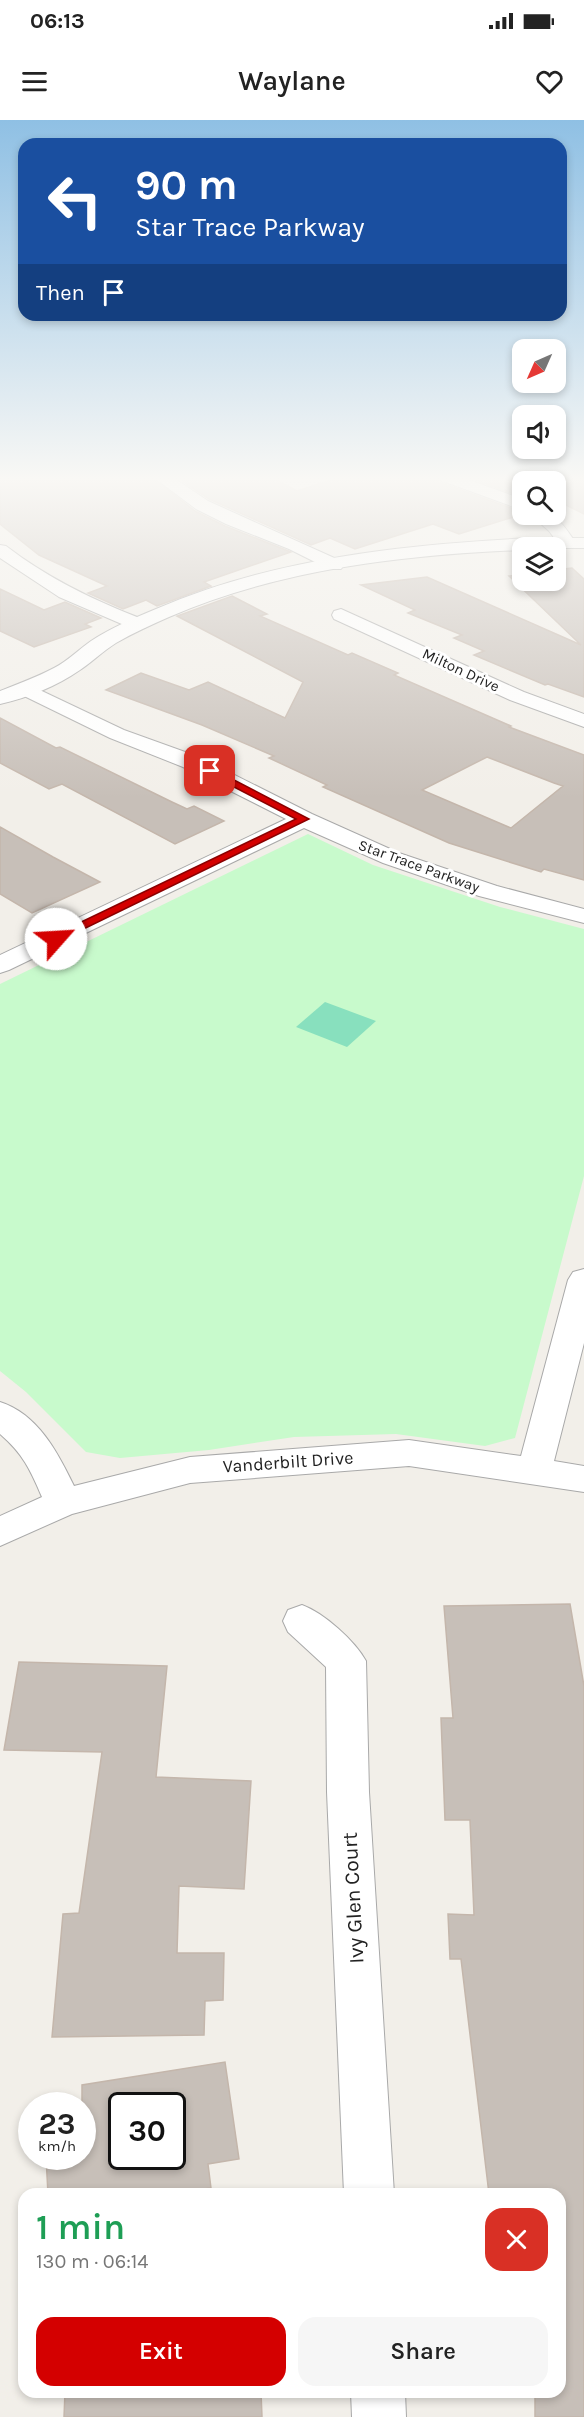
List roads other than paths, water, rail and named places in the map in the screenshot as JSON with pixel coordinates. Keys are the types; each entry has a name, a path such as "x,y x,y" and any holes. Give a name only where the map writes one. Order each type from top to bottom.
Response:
{"street":[{"path":"45,583 63,594 138,624"},
{"path":"25,689 72,666 99,645 138,624 204,597 261,583"},
{"name":"Milton Drive","path":"341,615 517,696 584,721"},
{"path":"0,682 68,652 99,645"},
{"name":"Star Trace Parkway","path":"0,682 25,689 117,734 191,762 304,819 402,862 488,891 584,916"},
{"path":"4,959 304,819"},
{"path":"534,1472 584,1280"},
{"path":"0,1415 29,1440 43,1458 63,1503"},
{"name":"Vanderbilt Drive","path":"0,1532 63,1503 190,1470 409,1453 584,1479"},
{"name":"Ivy Glen Court","path":"302,1621 346,1660 348,1792 369,2188"},
{"path":"378,2398 378,2417"}]}
